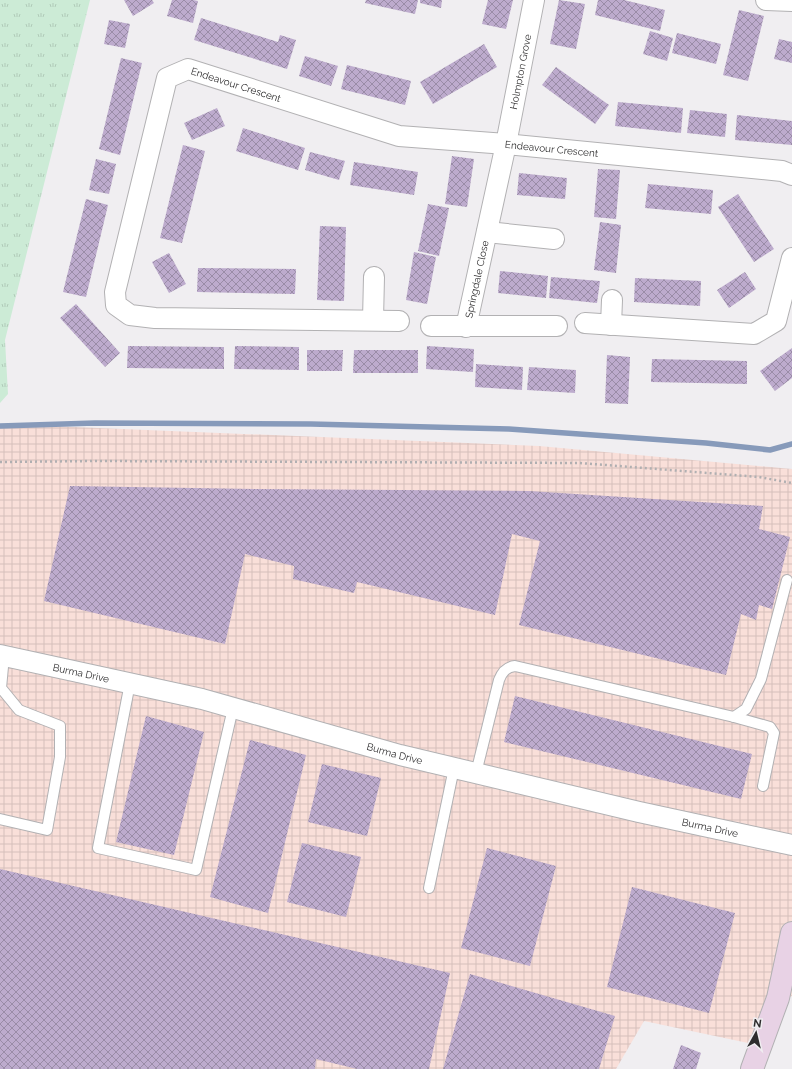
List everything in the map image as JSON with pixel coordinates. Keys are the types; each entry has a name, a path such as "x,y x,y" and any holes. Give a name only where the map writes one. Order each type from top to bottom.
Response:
{"street":[{"name":"Holmpton Grove","path":"506,144 534,0"},
{"path":"766,0 792,1"},
{"name":"Endeavour Crescent","path":"399,321 155,318 130,315 116,305 115,292 167,78 188,69 399,136 506,144 782,171 792,175"},
{"name":"Springdale Close","path":"466,327 506,144"},
{"name":"Springdale Close","path":"487,232 554,239"},
{"path":"585,323 754,334 776,321 792,258"},
{"path":"374,277 374,320"},
{"path":"611,324 612,300"},
{"name":"Springdale Close","path":"431,326 556,326"},
{"name":"Burma Drive","path":"2,656 202,698 400,755 639,812 792,845"},
{"path":"752,1069 785,1000 792,933"}],"lane":[{"path":"734,717 746,709 760,679 787,580"},
{"path":"0,819 47,830 60,757 60,726 19,710 1,688 2,656"},
{"path":"476,773 499,680 504,671 511,667 520,667 734,717 770,727 774,733 763,786"},
{"path":"130,683 98,848 196,870 233,708"},
{"path":"430,888 454,768"}],"path":[{"path":"0,462 120,461 580,463 759,477 792,483"}],"shaded area":[{"path":"0,424 539,446 792,469 792,996 765,1005 748,1043 644,1021 616,1069 0,1069"}],"green space":[{"path":"0,0 90,0 5,340 8,394 0,403"}],"building":[{"path":"124,0 152,0 154,3 133,16"},
{"path":"172,0 198,1 193,23 167,16"},
{"path":"366,0 418,0 415,14 365,3"},
{"path":"420,0 442,0 441,8 420,3"},
{"path":"488,0 513,0 506,29 482,24"},
{"path":"559,0 585,4 576,49 550,44"},
{"path":"598,0 624,0 665,10 660,31 595,15"},
{"path":"739,10 764,16 748,81 723,75"},
{"path":"201,18 278,42 280,35 296,40 287,69 194,40"},
{"path":"109,20 130,24 125,48 104,44"},
{"path":"650,31 673,38 667,61 643,54"},
{"path":"677,33 721,44 716,64 672,53"},
{"path":"779,39 792,42 792,63 774,59"},
{"path":"484,44 497,67 433,104 420,82"},
{"path":"305,56 338,66 331,86 299,76"},
{"path":"121,58 142,63 120,155 99,149"},
{"path":"347,65 411,81 405,105 341,89"},
{"path":"556,67 609,105 595,124 542,85"},
{"path":"618,102 683,108 681,133 615,126"},
{"path":"217,108 225,126 192,140 184,123"},
{"path":"690,110 727,114 725,137 687,133"},
{"path":"737,115 792,121 792,145 735,140"},
{"path":"243,128 305,148 298,170 236,151"},
{"path":"183,145 205,151 182,243 160,238"},
{"path":"310,152 345,161 339,180 305,170"},
{"path":"452,156 474,159 467,207 445,204"},
{"path":"96,159 116,164 109,194 89,190"},
{"path":"354,162 418,172 414,195 350,185"},
{"path":"598,169 620,170 616,219 594,217"},
{"path":"519,173 567,178 565,199 517,195"},
{"path":"648,184 713,190 711,214 645,208"},
{"path":"738,194 774,249 754,262 718,207"},
{"path":"86,199 108,205 86,297 63,292"},
{"path":"428,204 449,208 439,256 418,251"},
{"path":"600,222 621,225 616,273 594,270"},
{"path":"320,226 346,227 344,301 317,300"},
{"path":"414,252 436,257 427,304 406,300"},
{"path":"169,253 186,284 169,293 152,262"},
{"path":"198,268 296,269 295,294 197,292"},
{"path":"500,271 548,276 546,298 498,293"},
{"path":"745,272 756,289 729,308 717,290"},
{"path":"551,277 600,281 597,303 549,298"},
{"path":"635,278 701,281 700,306 634,302"},
{"path":"76,304 120,353 105,367 60,318"},
{"path":"128,346 224,347 224,369 127,368"},
{"path":"235,346 299,347 299,370 234,369"},
{"path":"427,346 474,349 473,372 426,369"},
{"path":"792,348 792,378 775,391 760,371"},
{"path":"307,350 343,350 342,371 307,371"},
{"path":"354,350 418,350 418,373 353,373"},
{"path":"607,355 630,357 628,404 605,403"},
{"path":"652,359 747,361 747,384 651,382"},
{"path":"476,364 523,367 522,390 475,387"},
{"path":"529,367 576,370 575,393 527,390"},
{"path":"70,486 529,491 763,506 759,529 790,537 772,609 759,605 756,620 741,614 726,675 519,625 540,541 512,534 495,615 357,582 354,593 293,579 294,566 245,554 225,644 44,601"},
{"path":"515,696 752,754 741,799 504,742"},
{"path":"146,716 204,732 174,855 116,842"},
{"path":"250,740 306,755 268,913 210,897"},
{"path":"322,764 381,778 367,836 308,822"},
{"path":"302,843 361,857 346,917 287,902"},
{"path":"487,848 556,866 530,966 461,948"},
{"path":"0,869 450,973 429,1069 357,1069 316,1059 315,1069 0,1069"},
{"path":"632,887 735,913 709,1013 607,987"},
{"path":"470,974 615,1016 599,1069 443,1069"},
{"path":"681,1045 701,1053 696,1069 673,1069"}],"waterway":[{"path":"0,426 95,423 311,424 509,429 706,443 770,450 792,444"}]}
